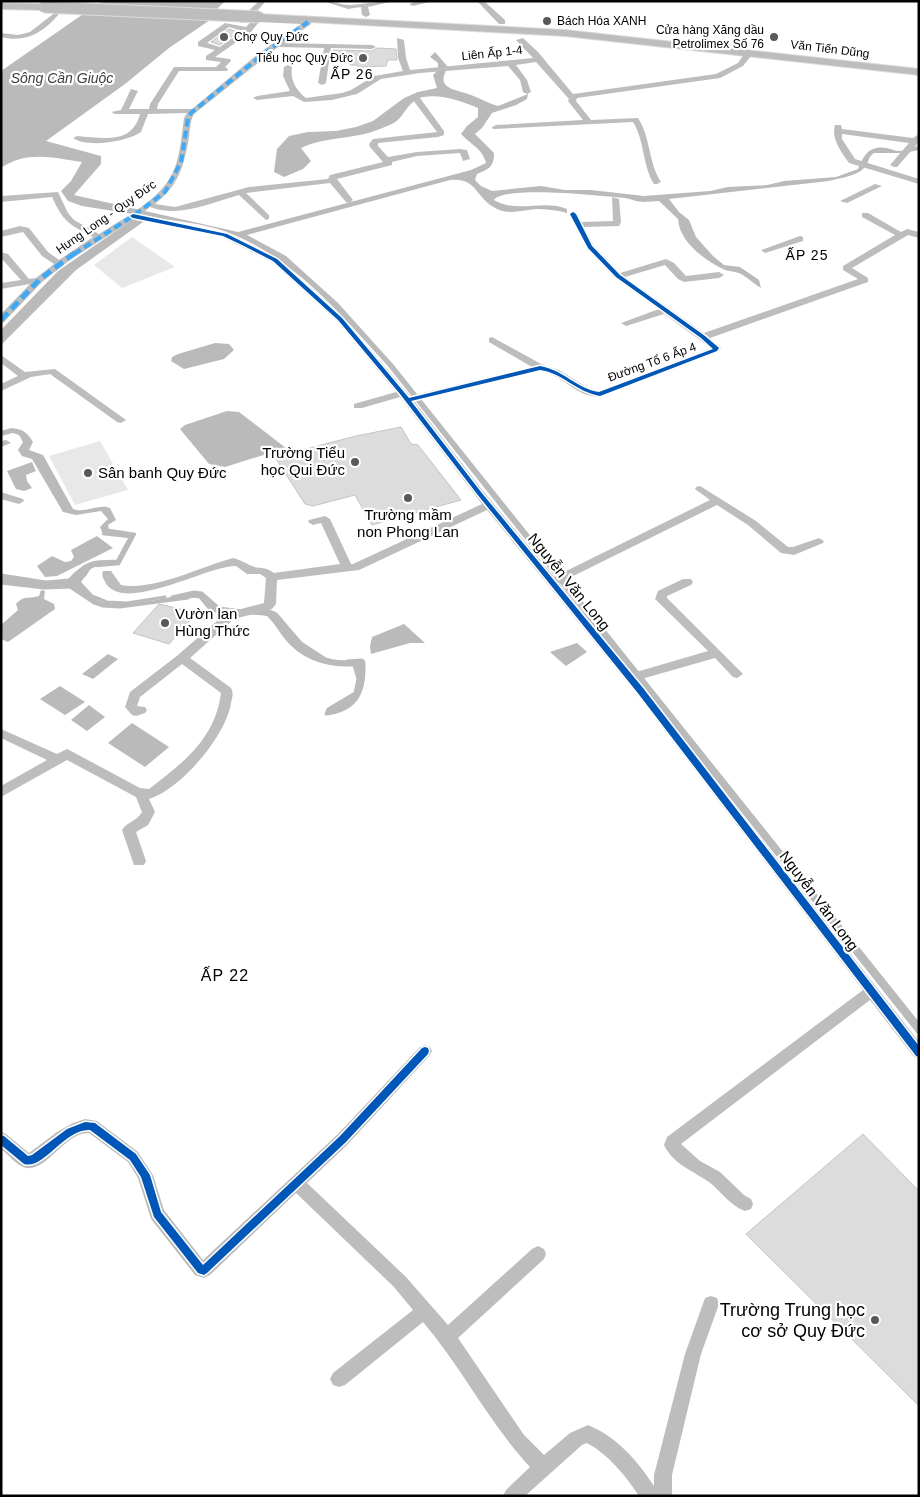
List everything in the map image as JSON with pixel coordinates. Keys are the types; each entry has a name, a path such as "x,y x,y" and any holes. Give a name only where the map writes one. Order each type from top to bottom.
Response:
{"highway":[{"path":"62,1 261,9"},
{"path":"1,6 261,9"},
{"name":"Văn Tiến Dũng","path":"261,9 363,7 502,22 584,28 826,55 874,67"},
{"name":"Văn Tiến Dũng","path":"261,9 504,28 750,52 874,67"},
{"path":"874,67 919,72"}],"street":[{"path":"326,1 348,7 363,7 391,1"},
{"path":"413,4 430,1"},
{"path":"480,1 502,22"},
{"path":"234,27 261,9"},
{"path":"1,35 11,38 27,37 50,21 57,13"},
{"path":"134,91 119,112 192,112 244,69 308,22 257,20 248,30 209,58 227,61 218,69"},
{"path":"220,49 201,44 226,26 248,30"},
{"path":"400,40 402,58 407,73"},
{"name":"Liên Ấp 1-4","path":"295,93 304,100 309,100 344,95 357,91 370,80 379,77 454,68 511,64 538,59 520,40"},
{"path":"277,45 372,47"},
{"path":"322,83 328,46"},
{"path":"572,98 574,96 717,76 734,68 747,58 750,52"},
{"path":"538,59 572,98 588,121"},
{"path":"511,64 527,84 528,92"},
{"path":"257,98 295,93 287,76 288,67"},
{"path":"77,138 121,138 132,134 140,128 148,112 177,69 244,69"},
{"path":"388,160 374,147 373,144 376,141 438,135 441,133 417,100"},
{"name":"Hưng Long - Quy Đức","path":"1,320 39,280 165,192 173,180 180,162 188,118 192,112"},
{"path":"496,127 630,119 636,121 644,139 650,163 649,170 657,182"},
{"path":"917,138 837,129 838,139 852,161 919,182"},
{"path":"894,165 917,138"},
{"path":"388,160 417,154 460,151 464,152 466,159"},
{"path":"139,211 175,210 241,193 332,180 333,177 389,163 388,160"},
{"path":"332,180 349,200"},
{"path":"844,201 878,186"},
{"path":"241,193 266,217"},
{"path":"1,199 55,194 64,214 71,222 99,237"},
{"path":"578,225 616,223 615,199"},
{"name":"Nguyễn Văn Long","path":"139,211 226,235 275,260 340,319 405,396 489,506 631,678 919,1052"},
{"path":"574,214 590,247 618,276 703,337"},
{"path":"865,215 901,235"},
{"path":"1,234 26,230 45,254 60,264"},
{"name":"Đường Tổ 6 Ấp 4","path":"703,337 861,282 864,280 863,277 846,268 901,235 908,232 919,234"},
{"path":"766,250 800,239"},
{"path":"1,255 5,256 26,281"},
{"path":"618,276 666,262 684,279 719,275"},
{"path":"1,286 39,280"},
{"path":"626,323 666,310"},
{"name":"Đường Tổ 6 Ấp 4","path":"540,368 551,370 588,391 600,394 713,352 716,348 703,337"},
{"path":"492,340 540,368"},
{"path":"1,358 20,374 27,375"},
{"path":"358,406 540,368"},
{"path":"1,388 27,375 52,371 120,420"},
{"path":"700,489 752,523 787,551 794,551 819,541"},
{"path":"1,495 19,501"},
{"path":"552,582 716,501"},
{"path":"107,574 112,584 122,589 152,585 233,562 240,563 251,571 262,570 272,577 334,568 355,567 489,506"},
{"path":"313,522 325,519 347,568"},
{"path":"141,710 136,712 131,707 134,695 182,658 230,616 260,609 270,604 270,579 272,577"},
{"path":"687,582 662,594 661,600 718,653 737,674"},
{"path":"631,678 718,653"},
{"path":"1,792 63,754 70,754 112,780 141,794 154,792 188,765 213,735 223,714 227,691 182,658"},
{"path":"1,733 56,759"},
{"path":"139,861 129,830 143,822 149,812 141,794"},
{"path":"745,1204 738,1200 714,1177 694,1166 672,1145 672,1142 871,992"},
{"path":"1,1139 23,1160 27,1161 35,1159 76,1128 87,1124 92,1126 133,1157 145,1175 157,1214 201,1270 204,1270 343,1138 425,1051"},
{"path":"296,1183 400,1282 447,1337 518,1441 543,1467"},
{"path":"447,1337 538,1254"},
{"path":"663,1496 663,1475 693,1354 711,1304"},
{"path":"339,1379 424,1311"},
{"path":"512,1496 576,1439 588,1434 604,1442 630,1466 650,1496"}],"shaded area":[{"path":"132,237 175,267 122,288 94,265"},
{"name":"Sân banh Quy Đức","path":"100,441 128,490 75,505 49,456"}],"water":[{"name":"Sông Cần Giuộc","path":"102,1 225,1 210,20 169,48 125,84 46,141 101,156 101,164 74,195 238,232 471,170 486,163 479,150 461,134 478,117 478,108 451,99 430,96 413,102 400,118 380,129 364,134 315,143 301,148 311,161 303,169 284,177 274,172 277,149 289,136 356,127 373,121 404,98 418,92 437,88 433,75 438,70 438,63 430,57 435,52 448,67 444,79 445,83 452,89 498,106 528,94 527,99 516,105 492,113 482,128 475,134 494,153 494,158 488,169 477,174 475,180 481,186 492,191 541,186 565,190 591,190 644,196 767,185 784,181 836,177 858,169 865,155 876,148 881,147 899,151 919,146 919,150 904,153 874,153 865,167 858,173 829,181 669,199 679,212 689,220 696,237 713,256 724,265 740,267 759,280 761,288 741,274 723,269 701,255 683,235 678,219 659,201 641,202 625,198 577,194 516,193 494,200 512,206 558,206 567,209 567,213 540,209 506,212 490,205 472,185 459,180 450,180 247,235 286,256 338,303 393,364 919,1022 919,1036 387,365 333,306 272,255 249,242 215,228 150,217 76,270 1,345 1,330 58,271 139,215 82,206 68,201 61,191 71,181 82,162 51,157 30,157 11,162 1,168 1,71"},
{"path":"215,343 229,344 234,350 224,359 184,369 171,361 172,357 178,354"},
{"path":"227,411 239,412 286,448 225,467 209,464 180,429 185,425"},
{"path":"11,428 22,430 29,436 33,442 29,450 43,455 73,509 110,508 116,520 108,525 109,530 135,534 119,564 92,568 84,575 80,582 94,597 100,601 119,604 173,597 194,592 202,593 219,608 274,611 282,618 299,641 314,653 331,659 362,660 364,662 364,681 359,695 345,708 326,714 329,709 350,696 357,688 357,674 353,665 326,664 305,655 287,639 271,617 233,615 217,612 200,597 120,607 103,606 94,603 70,587 44,588 1,583 1,575 46,582 69,580 84,565 95,561 117,561 130,538 103,534 100,527 108,519 101,511 76,515 63,512 32,459 22,456 18,450 23,442 19,435 13,433 1,436 1,431"},
{"path":"32,462 36,471 26,475 27,481 32,488 24,491 16,489 7,471"},
{"path":"97,536 113,548 57,576 45,577 37,566 52,556 65,562 71,561 74,557 71,550"},
{"path":"41,590 45,591 44,599 54,604 55,609 8,642 1,639 1,625 18,610 16,604 24,598 39,596"},
{"path":"404,624 425,643 410,643 371,654 372,637"},
{"path":"577,643 587,652 566,666 550,652"},
{"path":"108,654 118,659 93,679 82,674"},
{"path":"60,686 85,702 65,715 40,699"},
{"path":"89,705 105,717 87,731 71,720"},
{"path":"132,723 169,747 145,767 108,743"}],"building":[{"path":"229,29 238,32 220,45 211,42"},
{"name":"Tiểu học Quy Đức","path":"377,48 396,49 397,60 388,60 386,66 358,67 357,65 350,65 350,63 331,62 333,50 372,51"},
{"name":"Trường Tiểu học Qui Đức","path":"401,427 411,444 418,445 461,500 372,525 355,495 313,506 305,504 275,457 356,436"},
{"name":"Vườn lan Hùng Thức","path":"159,604 197,613 169,644 133,633"},
{"name":"Trường Trung học cơ sở Quy Đức","path":"863,1134 919,1191 919,1406 746,1234"}],"waterway":[{"path":"74,575 84,566 94,562 117,561 130,537 103,534 109,530 135,534 119,564 97,566"},
{"path":"85,575 89,569"},
{"path":"86,573 79,582 92,596 107,602 127,603 165,597"},
{"path":"1,575 46,582 69,580 74,575"},
{"path":"1,583 44,588 70,587 94,603 103,606 120,607 188,598"},
{"path":"172,597 194,592 202,593 219,608 234,610"},
{"path":"194,596 200,597 209,608 226,615"},
{"path":"265,609 276,614 301,643 324,658"},
{"path":"269,616 286,638 308,656 335,664 354,665 358,679 355,693 328,709 326,714 346,708 361,690 364,662 362,660 347,661"}],"marked path":[{"path":"1,320 39,280 67,258 133,216 165,192 181,162 188,118 191,113 262,55 308,22"}],"cycle path":[{"path":"407,400 540,368 556,372 584,390 600,394 715,350 716,348 703,337 618,276 590,247 573,214"},
{"path":"133,216 225,235 246,245 275,260 340,319 402,393 479,493 640,690 919,1053"},
{"path":"1,1139 27,1161 35,1159 70,1132 85,1126 92,1126 133,1157 145,1175 157,1214 201,1270 204,1270 343,1139 425,1051"}],"place":[{"name":"Bách Hóa XANH","path":"547,21"},
{"name":"Chợ Quy Đức","path":"224,37"},
{"name":"Cửa hàng Xăng dầu Petrolimex Số 76","path":"774,37"},
{"name":"Tiểu học Quy Đức","path":"363,58"},
{"name":"Trường Tiểu học Qui Đức","path":"355,462"},
{"name":"Sân banh Quy Đức","path":"88,473"},
{"name":"Trường mầm non Phong Lan","path":"408,498"},
{"name":"Vườn lan Hùng Thức","path":"165,623"},
{"name":"Trường Trung học cơ sở Quy Đức","path":"875,1320"}],"district":[{"name":"ẤP 26","path":"352,74"},
{"name":"ẤP 25","path":"807,255"},
{"name":"ẤP 22","path":"225,975"}]}
